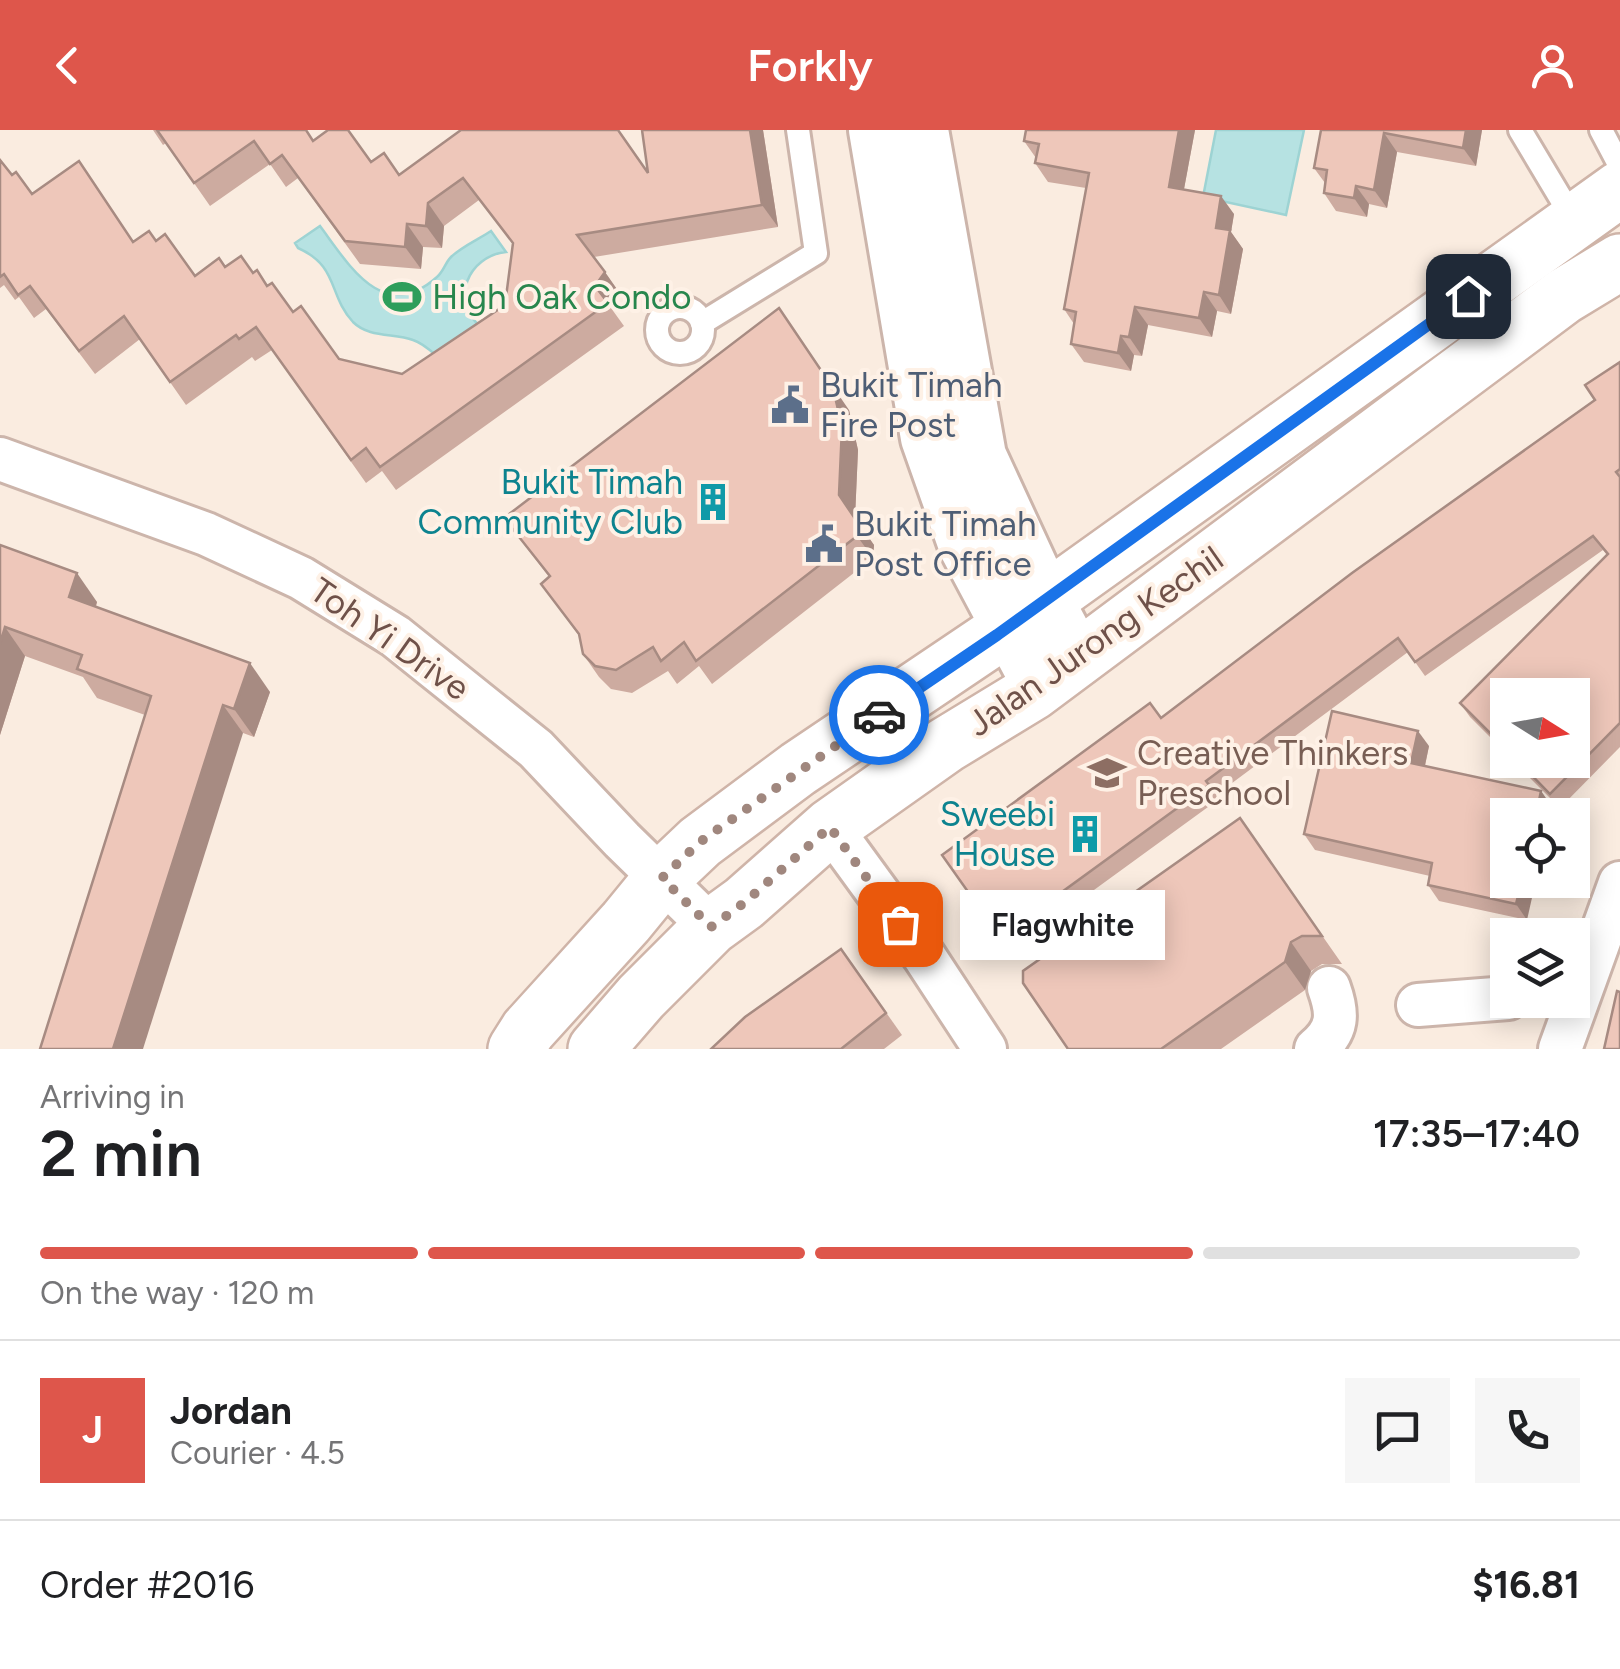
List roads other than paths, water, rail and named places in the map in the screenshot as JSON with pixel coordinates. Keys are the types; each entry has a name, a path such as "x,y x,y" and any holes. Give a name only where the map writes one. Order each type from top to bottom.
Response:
{"main road":[{"name":"Jalan Jurong Kechil","path":"516,1049 528,1030 662,878 700,842 1620,189"},
{"name":"Jalan Jurong Kechil","path":"596,1049 711,927 830,827 946,745 1060,673 1564,296 1620,262"}],"street":[{"path":"875,130 927,438 965,546 1027,613"},
{"path":"922,130 980,456 1027,613 1060,673"},
{"name":"Toh Yi Drive","path":"0,460 206,534 302,578 394,636 536,749 711,927"},
{"path":"830,827 924,956 985,1049"},
{"path":"1560,1049 1591,989 1620,883"},
{"path":"1316,1049 1333,1028 1337,1011 1328,988"},
{"path":"1418,1005 1490,999"}],"lane":[{"path":"702,323 816,253 798,130"},
{"path":"1520,130 1574,222"},
{"path":"1602,130 1620,166"}],"water":[{"path":"1216,130 1304,130 1286,215 1203,197"},
{"name":"High Oak Condo","path":"320,226 369,284 400,295 418,290 437,277 455,253 491,231 506,252 493,255 473,271 465,293 471,316 481,327 439,358 417,341 359,327 345,312 327,272 295,243"}],"place":[{"name":"High Oak Condo","path":"402,297"},
{"name":"Bukit Timah Fire Post","path":"790,405"},
{"name":"Bukit Timah Community Club","path":"713,502"},
{"name":"Bukit Timah Post Office","path":"824,544"},
{"name":"Creative Thinkers Preschool","path":"1107,773"},
{"name":"Sweebi House","path":"1085,834"},
{"name":"Flagwhite","path":"900,924"}]}
